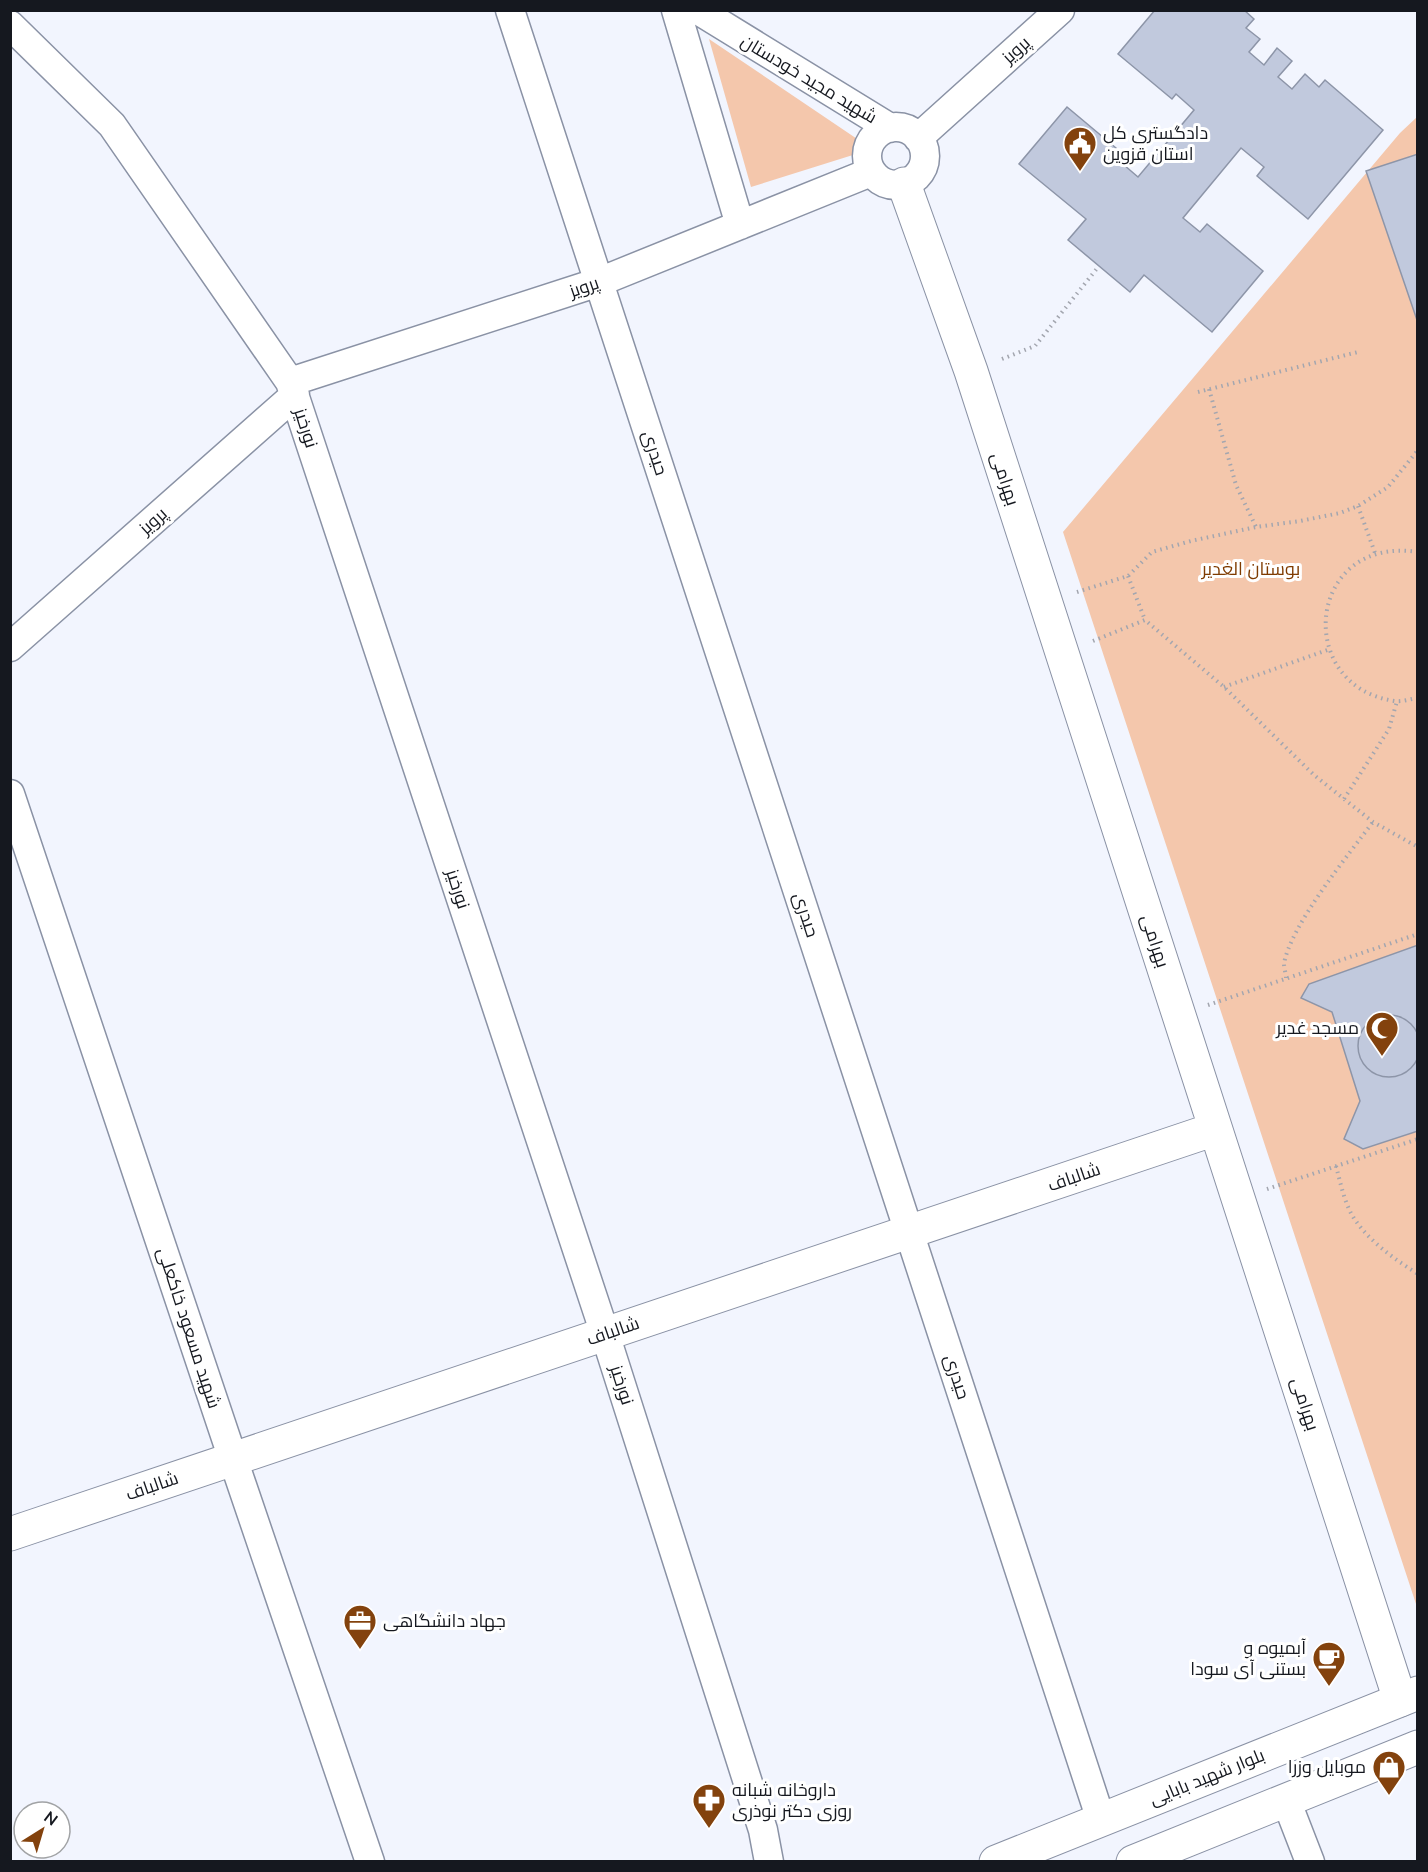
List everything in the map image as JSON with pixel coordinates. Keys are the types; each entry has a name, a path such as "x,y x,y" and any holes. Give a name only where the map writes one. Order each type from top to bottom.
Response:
{"street":[{"name":"حیدری","path":"510,10 1101,1820"},
{"path":"676,10 740,225"},
{"name":"شهید مجید خودستان","path":"698,10 890,128"},
{"name":"پرویز","path":"918,138 1059,10"},
{"name":"نورخیز","path":"10,25 112,125 292,388 605,1334 764,1830"},
{"path":"890,128 902,128 918,138 924,149 924,162 916,178 904,184 892,185 880,181 871,172 866,154 870,142 878,133 890,128"},
{"name":"پرویز","path":"10,647 292,388 599,282 871,172"},
{"name":"بهرامی","path":"904,184 971,372 1215,1129 1409,1697"},
{"name":"شهید مسعود خاکعلی","path":"10,794 370,1862"},
{"name":"شالباف","path":"10,1534 1215,1129"},
{"name":"بلوار شهید بابایی","path":"996,1862 1409,1697"},
{"path":"1133,1862 1418,1747"},
{"path":"1286,1800 1310,1862"},
{"path":"764,1830 769,1862"},
{"path":"764,1830 779,1862"}],"path":[{"path":"971,372 1035,346 1099,266"},
{"path":"1198,392 1358,352"},
{"path":"1209,389 1236,485 1256,527"},
{"path":"1046,603 1128,576 1152,552 1256,527 1340,513 1358,506 1388,487 1418,450"},
{"path":"1358,506 1375,553"},
{"path":"1418,552 1399,549 1375,553 1355,564 1338,581 1327,602 1324,626 1330,649 1339,669 1355,686 1375,696 1397,701 1418,698"},
{"path":"1128,576 1145,620 1224,687 1314,775 1373,822 1418,847"},
{"path":"1061,652 1145,620"},
{"path":"1224,687 1330,649"},
{"path":"1344,799 1389,729 1397,701"},
{"path":"1286,978 1284,965 1293,940 1317,899 1373,822"},
{"path":"1178,1013 1418,934"},
{"path":"1239,1200 1418,1139"},
{"path":"1336,1166 1351,1215 1370,1238 1418,1274"}],"green space":[{"path":"709,39 872,149 751,187"},
{"name":"بوستان الغدیر","path":"1417,117 1417,1607 1063,532 1400,133"}],"building":[{"name":"دادگستری کل استان قزوین","path":"1155,10 1244,10 1254,19 1246,28 1260,39 1249,52 1264,65 1277,48 1292,61 1278,77 1292,89 1305,74 1319,87 1325,80 1383,130 1308,219 1257,176 1264,167 1241,148 1183,218 1200,232 1207,224 1263,271 1212,332 1144,275 1130,292 1068,240 1086,219 1019,164 1067,107 1122,153 1117,159 1138,177 1194,110 1176,94 1172,99 1118,54"},
{"path":"1418,154 1418,323 1366,171"},
{"name":"مسجد غدیر","path":"1418,945 1418,1131 1363,1149 1344,1139 1360,1101 1332,1012 1301,998 1309,984"},
{"path":"1389,1015 1406,1020 1411,1024 1415,1029 1420,1046 1415,1063 1411,1068 1406,1072 1389,1077 1372,1072 1367,1068 1363,1063 1358,1046 1363,1029 1367,1024 1372,1020"}],"place":[{"name":"دادگستری کل استان قزوین","path":"1080,172"},
{"name":"مسجد غدیر","path":"1382,1057"},
{"name":"جهاد دانشگاهی","path":"360,1650"},
{"name":"آبمیوه و بستنی آی سودا","path":"1329,1687"},
{"name":"موبایل وزرا","path":"1389,1796"},
{"name":"داروخانه شبانه روزی دکتر نوذری","path":"709,1829"}]}
